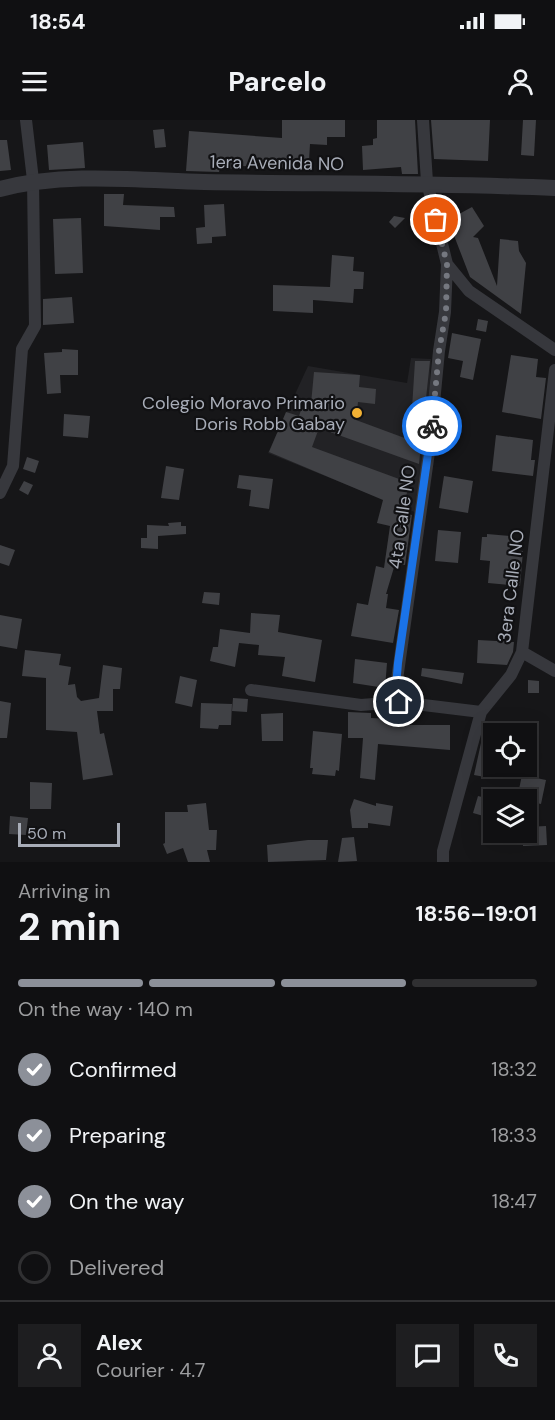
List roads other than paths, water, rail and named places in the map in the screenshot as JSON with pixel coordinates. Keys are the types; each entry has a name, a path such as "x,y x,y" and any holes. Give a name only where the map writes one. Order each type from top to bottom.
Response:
{"street":[{"path":"0,493 13,466 22,349 35,326 33,180 26,120"},
{"path":"423,120 427,182 447,264 469,291 555,351"},
{"name":"1era Avenida NO","path":"0,189 33,180 427,182 555,188"},
{"name":"4ta Calle NO","path":"399,702 396,687 397,675 430,445 439,351 446,312 447,264"},
{"name":"3era Calle NO","path":"443,862 443,850 481,712 511,675 522,652 555,370"},
{"path":"522,652 555,671"},
{"path":"251,690 361,705 399,702 481,712"}],"place":[{"name":"Colegio Moravo Primario Doris Robb Gabay","path":"357,413"}]}
